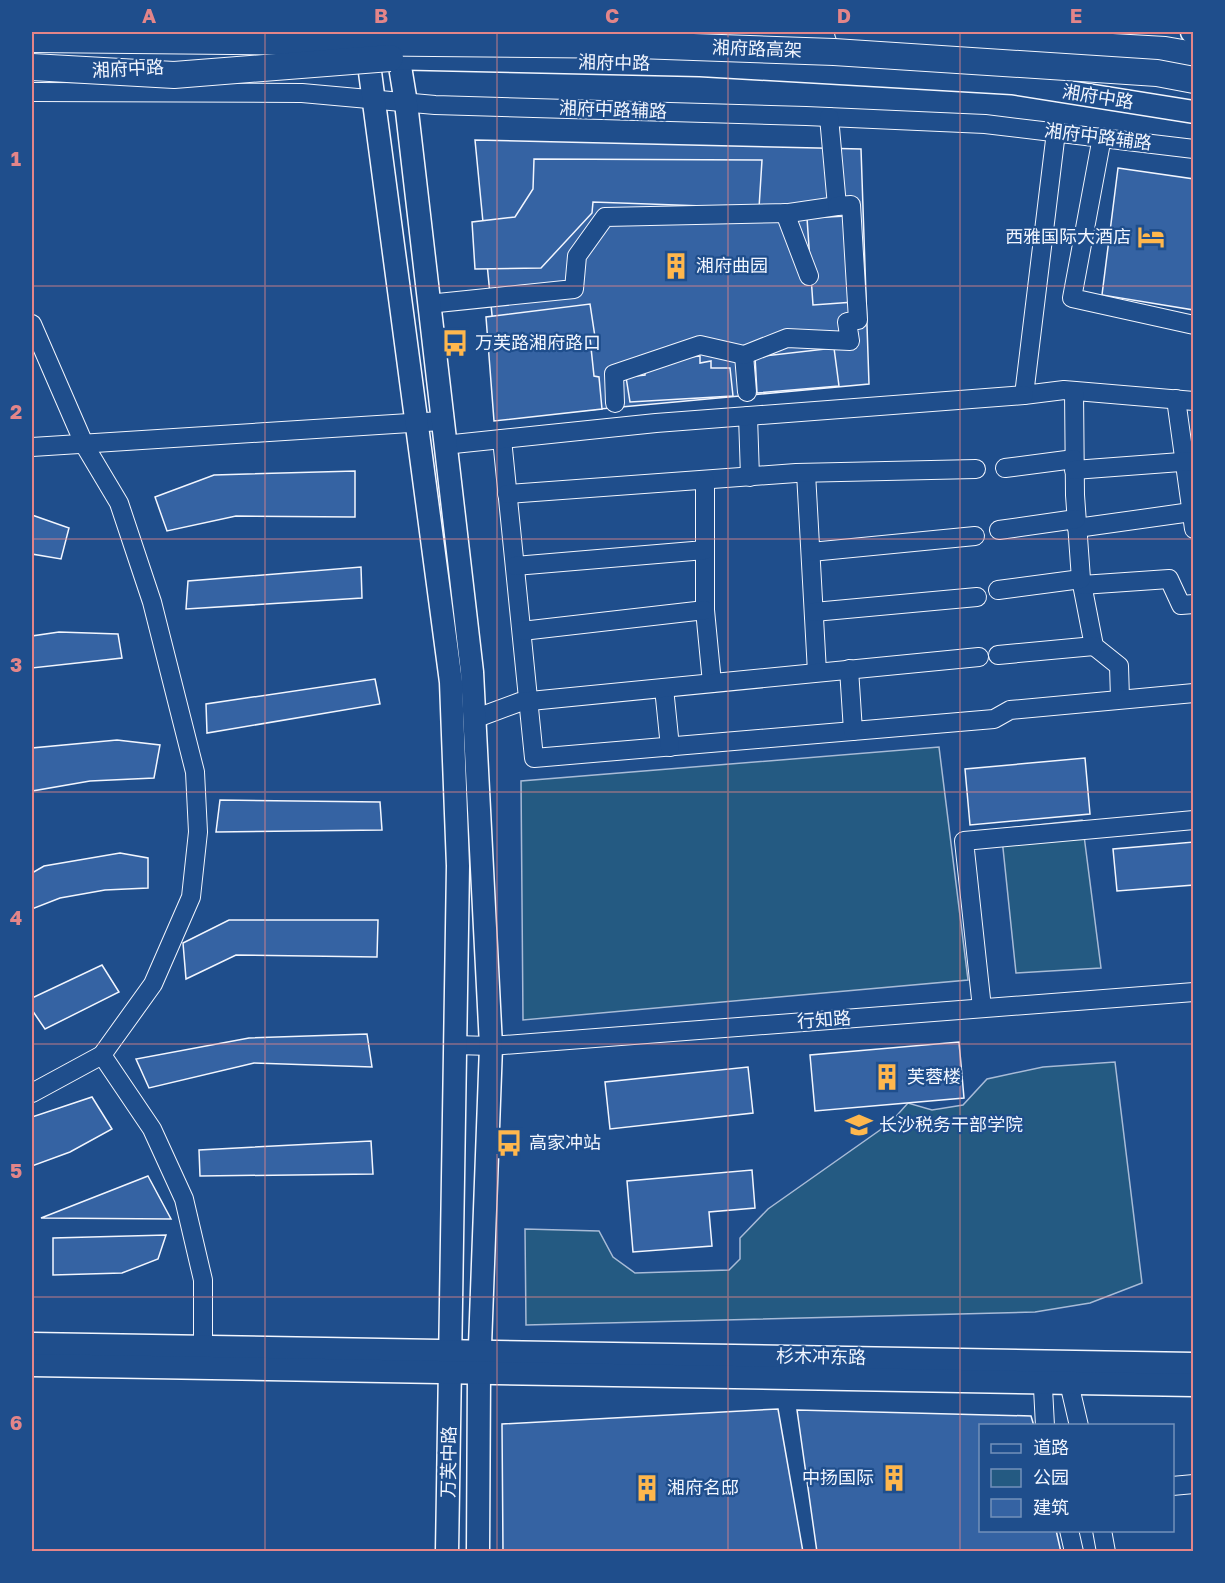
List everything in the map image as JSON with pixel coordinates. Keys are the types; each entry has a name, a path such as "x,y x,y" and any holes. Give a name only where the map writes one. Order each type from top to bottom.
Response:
{"highway":[{"path":"848,32 1164,50 1194,54"},
{"name":"湘府路高架","path":"32,39 563,44 834,52 1157,73 1194,80"},
{"path":"32,67 174,75 563,44"}],"main road":[{"name":"万芙中路","path":"364,32 376,100 451,682 458,866 447,1551"},
{"name":"万芙中路","path":"395,32 406,103 441,421 472,672 491,1046 479,1362 478,1551"},
{"name":"湘府中路","path":"32,75 369,58 700,65 1012,83 1194,112"},
{"path":"32,1344 202,1347 449,1362"},
{"path":"32,1365 449,1362"},
{"name":"杉木冲东路","path":"449,1362 1042,1372 1194,1364"},
{"name":"杉木冲东路","path":"1069,1372 1194,1385"}],"street":[{"name":"湘府中路辅路","path":"32,92 302,93 406,103 985,124 1194,149"},
{"path":"829,117 837,206"},
{"path":"1024,396 1056,132"},
{"path":"1102,137 1072,298 1194,325"},
{"path":"428,304 574,289 577,256 605,217 785,213 851,205 858,320 847,322 850,341 787,338 744,355 700,345 614,374 615,403"},
{"path":"785,213 809,276"},
{"path":"32,324 85,446 119,503 152,602 195,772 198,832 190,897 153,984 102,1055 32,1092"},
{"path":"744,355 747,392"},
{"path":"1074,391 1074,464 1082,582 1095,646 1119,666 1120,698"},
{"path":"444,445 748,416 1074,391 1185,400 1192,520 1077,523 999,530"},
{"path":"748,416 750,477"},
{"path":"32,447 85,446 441,421"},
{"path":"502,439 534,758 994,719 1010,710 1120,698 1194,693"},
{"path":"1005,468 1189,461"},
{"path":"507,494 806,473 976,469"},
{"path":"806,473 818,672"},
{"path":"705,480 705,610 712,683"},
{"path":"811,552 975,536"},
{"path":"515,566 705,550"},
{"path":"998,590 1082,582 1169,579 1181,606 1194,604"},
{"path":"814,612 977,597"},
{"path":"522,631 705,610"},
{"path":"998,655 1095,646"},
{"path":"474,719 529,702 980,657"},
{"path":"849,669 853,731"},
{"path":"664,688 670,747"},
{"path":"982,1008 964,841 1194,820"},
{"name":"行知路","path":"455,1045 491,1046 1194,992"},
{"path":"102,1055 152,1130 184,1199 203,1280 202,1347"},
{"path":"1042,1372 1046,1424"},
{"path":"1069,1372 1079,1424"},
{"path":"1174,1486 1194,1484"},
{"path":"1070,1532 1074,1551"},
{"path":"1102,1532 1106,1551"}],"green space":[{"path":"939,747 968,980 523,1020 521,781"},
{"path":"1082,820 1101,968 1016,973 1001,829"},
{"path":"1115,1062 1142,1283 1090,1303 1035,1312 526,1325 525,1229 599,1231 613,1257 635,1273 729,1270 740,1259 740,1238 768,1209 890,1123 908,1103 932,1110 963,1105 987,1079 1043,1067"}],"building":[{"name":"湘府曲园","path":"475,140 861,149 869,384 502,418"},
{"path":"534,159 762,160 759,208 593,202 592,213 541,268 475,269 472,222 515,217 533,189"},
{"name":"西雅国际大酒店","path":"1118,168 1194,179 1194,310 1102,295"},
{"path":"847,216 854,302 813,305 807,218"},
{"path":"590,304 595,337 590,338 594,376 599,377 602,409 494,421 486,317"},
{"path":"834,348 839,386 757,393 755,357"},
{"path":"700,356 700,363 711,361 711,368 730,368 733,396 630,402 626,377 645,375 645,368 655,360"},
{"path":"355,471 355,517 236,516 167,531 155,497 214,475"},
{"path":"32,515 69,528 61,559 32,554"},
{"path":"361,567 362,598 186,609 188,581"},
{"path":"59,632 118,634 122,658 32,668 32,636"},
{"path":"375,679 380,704 207,733 206,704"},
{"path":"117,740 160,745 154,778 90,781 32,791 32,748"},
{"path":"1085,758 1090,814 970,825 965,769"},
{"path":"220,800 380,802 382,830 216,832"},
{"path":"1194,842 1194,885 1117,891 1113,849"},
{"path":"120,853 148,858 148,888 105,890 60,898 32,909 32,873 44,866"},
{"path":"229,920 378,920 377,957 236,955 186,979 183,943"},
{"path":"102,965 119,992 45,1029 32,1010 32,998"},
{"path":"367,1034 372,1067 254,1063 149,1088 136,1059 249,1038"},
{"name":"芙蓉楼","path":"959,1042 964,1098 815,1111 810,1055"},
{"path":"748,1067 753,1113 610,1129 605,1082"},
{"path":"92,1097 112,1129 70,1152 32,1166 32,1117"},
{"path":"371,1141 373,1174 200,1176 199,1150"},
{"path":"752,1170 755,1208 709,1212 712,1246 633,1252 627,1181"},
{"path":"148,1176 171,1219 41,1218"},
{"path":"166,1235 158,1259 122,1273 53,1275 53,1238"},
{"name":"湘府名邸","path":"778,1409 803,1552 503,1552 502,1424"},
{"name":"中扬国际","path":"797,1410 1031,1416 1033,1424 979,1424 979,1532 1056,1532 1061,1552 817,1552"}],"place":[{"name":"西雅国际大酒店","path":"1151,237"},
{"name":"湘府曲园","path":"676,266"},
{"name":"万芙路湘府路口","path":"455,343"},
{"name":"芙蓉楼","path":"887,1077"},
{"name":"长沙税务干部学院","path":"859,1125"},
{"name":"高家冲站","path":"509,1143"},
{"name":"中扬国际","path":"894,1478"},
{"name":"湘府名邸","path":"647,1488"}]}
